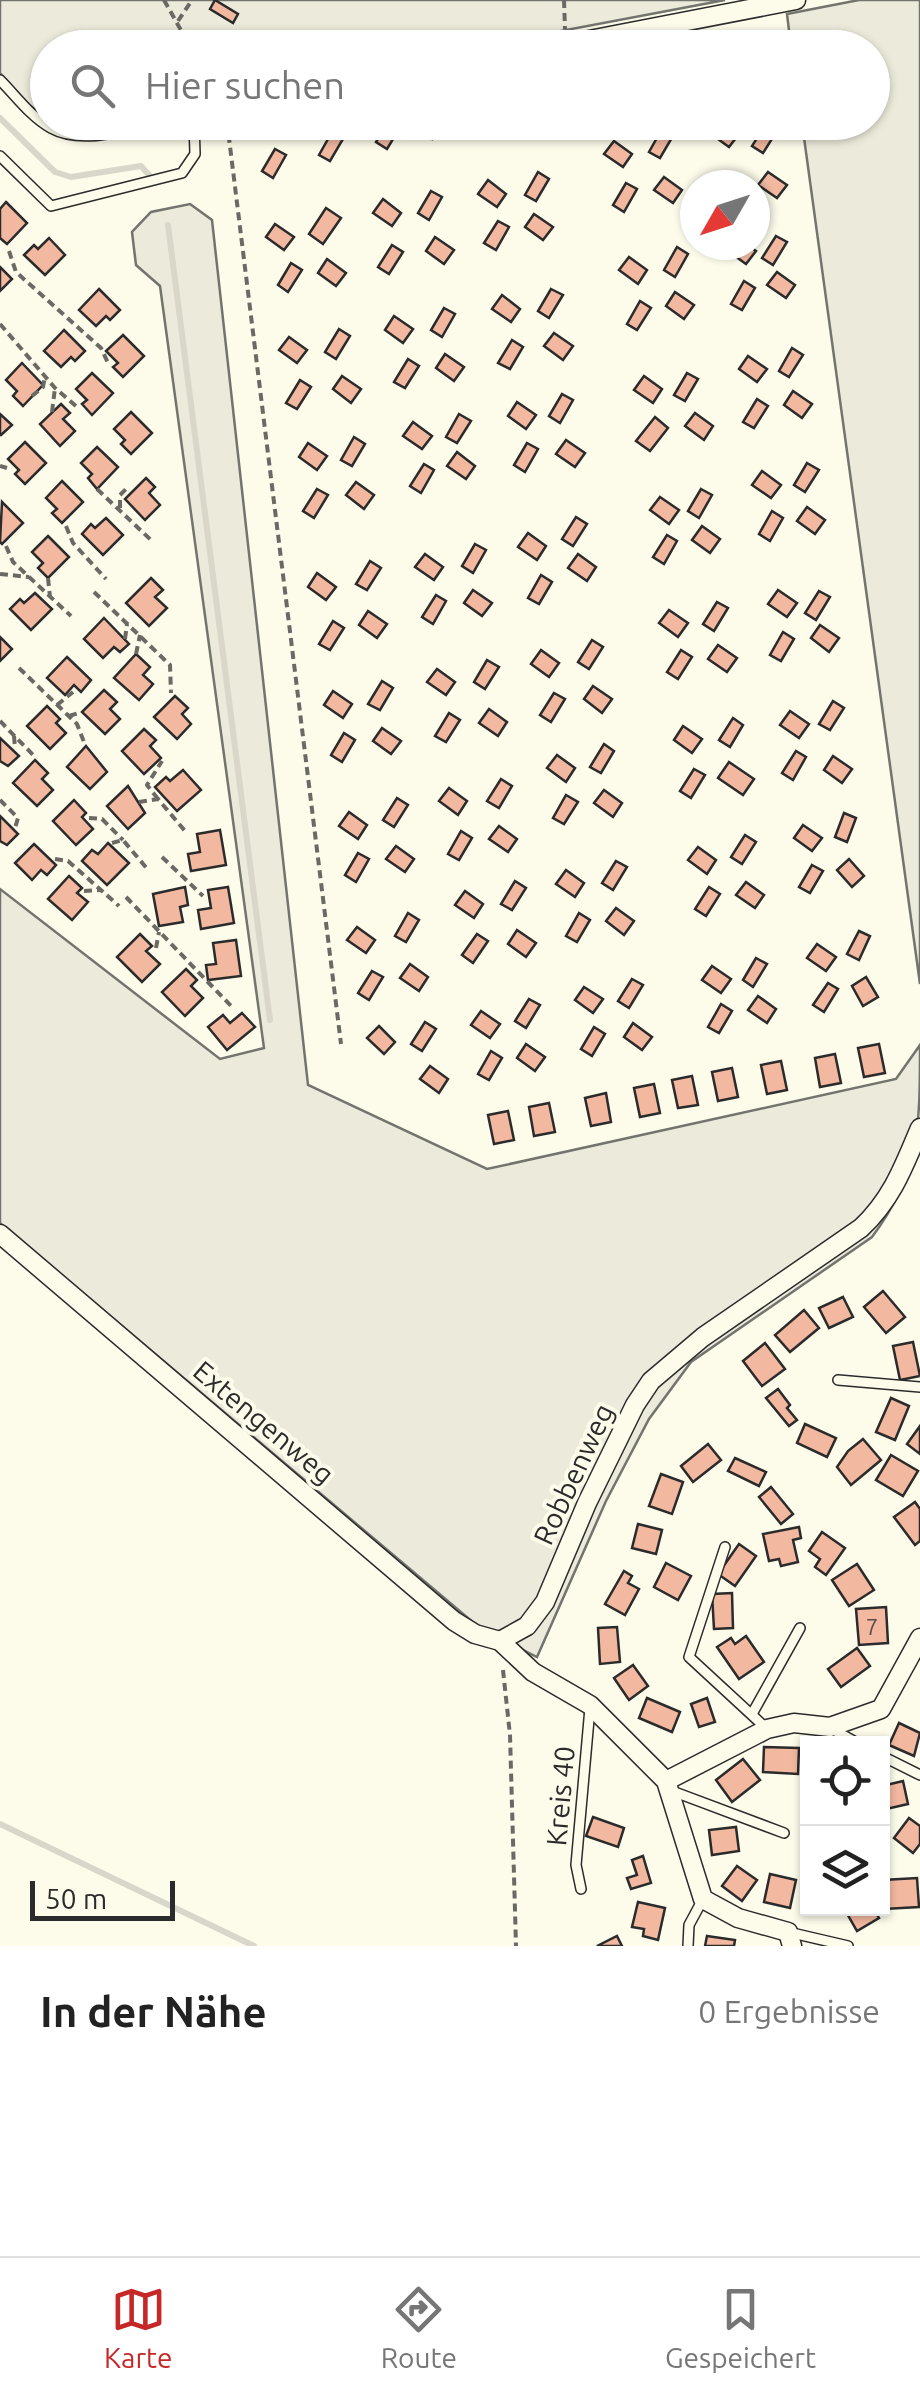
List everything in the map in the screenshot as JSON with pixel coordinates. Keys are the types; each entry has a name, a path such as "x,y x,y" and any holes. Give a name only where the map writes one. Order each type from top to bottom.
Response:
{"street":[{"path":"640,30 796,0"},
{"name":"Robbenweg","path":"500,1641 527,1626 545,1602 587,1503 635,1405 652,1381 689,1348 872,1218 896,1187 920,1128"},
{"name":"Extengenweg","path":"0,1234 454,1620 475,1634 500,1641 533,1672 590,1705 668,1786"},
{"path":"790,1939 703,1899 668,1786 766,1730 794,1724 830,1727 881,1709 920,1638"}],"lane":[{"path":"0,80 30,109"},
{"path":"0,156 51,206 172,178 182,172 195,154 195,140"},
{"path":"838,1380 920,1388"},
{"path":"725,1547 689,1657 766,1730"},
{"path":"752,1714 800,1628"},
{"name":"Kreis 40","path":"581,1889 576,1865 590,1705"},
{"path":"830,1727 845,1736"},
{"path":"890,1760 920,1775"},
{"path":"668,1786 784,1833"},
{"path":"688,1946 688,1925 703,1899"},
{"path":"790,1939 848,1946"}],"path":[{"path":"164,0 181,30"},
{"path":"177,23 192,0"},
{"path":"559,30 564,0"},
{"path":"229,140 341,1044"},
{"path":"9,251 16,272 102,348 108,363"},
{"path":"0,324 55,388 77,407"},
{"path":"89,336 89,345"},
{"path":"32,396 44,387 44,376"},
{"path":"52,412 55,388"},
{"path":"120,510 120,496 129,486"},
{"path":"98,488 152,541"},
{"path":"66,526 73,543 106,579"},
{"path":"6,546 12,562 71,616"},
{"path":"0,574 29,577"},
{"path":"48,578 50,598"},
{"path":"94,592 170,665 172,693"},
{"path":"124,639 128,623"},
{"path":"136,654 140,635"},
{"path":"19,668 77,724 84,742"},
{"path":"57,704 74,692"},
{"path":"69,716 79,713"},
{"path":"0,721 35,757"},
{"path":"14,736 16,748"},
{"path":"162,761 147,785 186,831"},
{"path":"139,802 158,799"},
{"path":"0,800 18,818 15,828"},
{"path":"89,818 102,819 149,872"},
{"path":"112,843 122,840"},
{"path":"162,857 203,896"},
{"path":"55,859 68,861 118,906"},
{"path":"84,891 100,890"},
{"path":"126,897 232,1007"},
{"path":"156,948 159,932"},
{"path":"500,1641 510,1735 516,1946"}],"shaded area":[{"path":"0,0 725,0 566,30 30,30 30,106 0,73"},
{"path":"859,0 920,0 920,984 804,140 890,140 890,30 789,30 787,14"},
{"path":"190,204 212,220 308,1085 487,1169 896,1079 920,1045 914,1148 900,1192 888,1214 872,1237 691,1362 649,1419 606,1501 537,1657 481,1629 0,1223 0,889 220,1059 264,1048 160,286 136,265 132,232 151,212"}],"building":[{"path":"215,0 238,14 233,23 210,9"},
{"path":"327,140 342,140 330,161 319,155"},
{"path":"377,140 392,140 387,149"},
{"path":"656,140 671,140 660,158 649,152"},
{"path":"756,140 771,140 763,153 752,146"},
{"path":"614,141 632,154 623,167 604,154"},
{"path":"275,149 286,155 273,178 262,171"},
{"path":"538,172 549,179 536,201 525,195"},
{"path":"770,173 787,185 777,198 770,193"},
{"path":"664,177 680,189 680,193 673,203 654,190"},
{"path":"488,180 506,194 497,207 478,194"},
{"path":"626,183 637,189 624,212 613,205"},
{"path":"431,191 442,197 429,220 418,213"},
{"path":"383,199 401,213 392,226 373,213"},
{"path":"6,202 27,223 7,244 0,238 0,209"},
{"path":"326,208 341,218 323,244 309,234"},
{"path":"534,214 553,227 543,240 525,227"},
{"path":"498,221 509,227 496,250 484,243"},
{"path":"275,224 294,237 284,250 266,237"},
{"path":"776,236 787,242 773,265 765,260 770,260 770,245"},
{"path":"435,237 454,250 444,264 426,251"},
{"path":"49,238 65,255 45,275 24,255"},
{"path":"392,245 403,252 389,274 378,267"},
{"path":"677,247 680,249 680,260 685,260 675,277 664,270"},
{"path":"629,257 647,270 638,284 619,270"},
{"path":"327,259 346,273 336,286 318,273"},
{"path":"291,263 302,270 288,292 278,285"},
{"path":"0,267 12,279 0,291"},
{"path":"777,272 795,285 786,298 767,285"},
{"path":"744,281 755,288 742,310 731,304"},
{"path":"99,289 120,310 96,326 79,310"},
{"path":"551,289 563,295 549,318 538,311"},
{"path":"675,292 694,305 684,319 666,306"},
{"path":"502,295 520,309 511,322 492,309"},
{"path":"640,301 651,308 637,330 627,324"},
{"path":"444,308 455,314 442,337 431,330"},
{"path":"394,316 413,329 403,343 385,330"},
{"path":"339,329 350,336 336,359 325,352"},
{"path":"64,330 85,351 61,367 44,351"},
{"path":"554,333 573,346 563,360 544,346"},
{"path":"123,335 144,356 123,377 113,367 118,363 106,351"},
{"path":"289,337 307,350 297,363 279,350"},
{"path":"512,340 523,347 510,369 498,363"},
{"path":"792,348 803,355 789,377 779,371"},
{"path":"445,354 464,367 454,381 436,368"},
{"path":"748,356 767,369 757,382 739,369"},
{"path":"408,359 419,366 405,388 394,382"},
{"path":"22,363 43,385 23,406 13,396 17,391 6,380"},
{"path":"92,373 113,393 92,415 82,404 87,400 76,389"},
{"path":"687,373 698,379 685,401 674,395"},
{"path":"342,376 361,389 351,403 333,389"},
{"path":"644,376 662,389 653,403 634,390"},
{"path":"300,380 311,387 297,409 286,403"},
{"path":"793,391 812,404 802,418 784,405"},
{"path":"562,394 573,400 560,423 549,416"},
{"path":"757,399 768,406 754,428 743,422"},
{"path":"517,402 536,415 526,429 508,416"},
{"path":"61,404 70,413 63,419 75,431 60,446 40,424"},
{"path":"131,412 152,433 131,454 114,429"},
{"path":"695,413 713,426 704,440 685,426"},
{"path":"0,414 12,425 1,435 0,434"},
{"path":"459,414 471,421 457,443 446,437"},
{"path":"655,417 668,428 650,451 636,441"},
{"path":"413,422 432,436 422,449 403,436"},
{"path":"354,437 365,444 352,466 341,460"},
{"path":"566,440 585,453 575,467 556,454"},
{"path":"25,442 46,463 25,484 8,459"},
{"path":"308,443 327,456 317,470 299,457"},
{"path":"527,443 538,449 525,472 514,465"},
{"path":"97,447 118,467 97,489 88,478 92,474 81,463"},
{"path":"457,452 475,466 466,479 447,466"},
{"path":"807,463 819,470 805,492 794,485"},
{"path":"424,464 434,470 421,493 410,486"},
{"path":"762,471 781,485 771,498 752,485"},
{"path":"146,478 155,487 149,493 160,505 145,520 125,499"},
{"path":"62,481 83,502 62,523 52,513 57,509 46,498"},
{"path":"356,482 374,495 364,509 346,495"},
{"path":"317,489 328,495 314,518 303,511"},
{"path":"701,489 712,495 699,518 688,511"},
{"path":"660,497 679,510 669,524 650,510"},
{"path":"2,502 23,523 2,544 0,542"},
{"path":"807,507 825,520 815,534 797,521"},
{"path":"772,511 783,518 770,541 759,534"},
{"path":"576,517 587,524 573,546 562,539"},
{"path":"106,518 123,535 103,555 82,534 91,524 95,528"},
{"path":"702,526 720,539 710,553 692,540"},
{"path":"528,533 546,546 537,560 518,547"},
{"path":"667,535 677,541 664,564 653,557"},
{"path":"48,536 69,557 48,578 38,568 43,563 32,552"},
{"path":"475,544 486,550 473,573 462,566"},
{"path":"425,554 443,567 434,580 415,567"},
{"path":"578,554 596,567 587,581 568,568"},
{"path":"370,561 381,568 367,590 356,584"},
{"path":"317,573 336,587 326,600 308,587"},
{"path":"541,575 552,582 539,604 528,598"},
{"path":"151,578 163,590 155,597 167,608 149,626 126,603"},
{"path":"473,590 492,603 482,616 464,603"},
{"path":"778,590 797,603 787,617 768,604"},
{"path":"819,591 830,597 816,620 805,613"},
{"path":"35,593 52,609 31,630 10,609 20,599 24,603"},
{"path":"436,595 446,601 433,624 422,617"},
{"path":"717,602 728,608 714,631 703,624"},
{"path":"669,610 688,623 678,637 659,623"},
{"path":"368,611 387,624 377,638 359,625"},
{"path":"104,618 129,644 120,652 114,647 103,658 84,639"},
{"path":"333,621 344,628 330,650 319,644"},
{"path":"820,625 839,638 829,652 811,638"},
{"path":"783,632 794,639 781,661 770,655"},
{"path":"0,637 12,649 0,661"},
{"path":"592,640 603,647 589,669 578,662"},
{"path":"718,645 737,658 727,672 708,659"},
{"path":"541,650 559,663 549,677 531,664"},
{"path":"681,650 692,657 678,679 667,672"},
{"path":"136,654 150,667 143,675 153,684 139,700 114,678"},
{"path":"67,657 91,680 81,692 74,685 65,695 47,678"},
{"path":"487,660 499,667 485,689 474,682"},
{"path":"437,669 455,682 446,695 427,682"},
{"path":"382,681 393,688 380,710 368,704"},
{"path":"593,686 612,699 602,713 584,699"},
{"path":"104,690 117,702 110,709 120,719 105,734 82,712"},
{"path":"333,691 352,704 343,718 324,705"},
{"path":"554,693 565,699 551,722 540,715"},
{"path":"175,696 188,708 182,714 191,724 177,739 154,717"},
{"path":"833,701 844,708 830,730 819,724"},
{"path":"47,706 60,719 56,723 66,733 50,749 27,726"},
{"path":"489,709 507,722 498,736 479,723"},
{"path":"790,711 809,724 799,738 780,725"},
{"path":"449,713 460,720 446,742 435,736"},
{"path":"733,718 743,725 730,747 719,740"},
{"path":"683,726 702,739 692,753 674,740"},
{"path":"382,728 401,741 391,754 373,741"},
{"path":"144,729 156,740 150,746 161,758 144,774 122,751"},
{"path":"344,733 355,740 342,762 331,755"},
{"path":"0,738 19,756 8,766 0,761"},
{"path":"604,744 614,751 601,773 590,767"},
{"path":"86,746 107,772 90,789 67,767"},
{"path":"796,751 806,757 793,780 782,773"},
{"path":"557,755 575,768 566,782 547,768"},
{"path":"833,756 852,769 842,783 824,770"},
{"path":"35,760 48,773 42,779 53,790 37,806 13,783"},
{"path":"729,762 754,779 743,795 718,778"},
{"path":"694,769 705,775 691,798 680,791"},
{"path":"183,770 201,790 177,811 155,787"},
{"path":"501,779 512,786 499,808 487,801"},
{"path":"128,786 145,813 128,829 107,806"},
{"path":"449,788 467,801 458,815 439,801"},
{"path":"604,790 622,803 613,817 594,803"},
{"path":"566,795 578,802 564,824 553,818"},
{"path":"397,798 408,805 394,827 383,820"},
{"path":"74,800 93,829 76,845 53,821"},
{"path":"349,812 367,825 358,839 339,826"},
{"path":"844,813 856,818 847,842 835,837"},
{"path":"0,816 18,834 7,845 0,841"},
{"path":"803,825 822,838 812,851 794,838"},
{"path":"499,826 517,839 508,852 489,839"},
{"path":"220,830 226,865 191,871 188,854 200,852 197,834"},
{"path":"461,831 472,838 459,860 448,854"},
{"path":"745,835 756,842 742,864 731,857"},
{"path":"108,843 129,863 107,885 82,861 92,850 98,854"},
{"path":"34,844 56,865 47,875 41,870 32,880 15,863"},
{"path":"396,846 414,859 405,872 386,859"},
{"path":"698,847 716,860 707,874 688,860"},
{"path":"358,853 369,859 356,882 345,875"},
{"path":"849,859 864,876 852,887 837,870"},
{"path":"616,861 627,867 613,890 602,883"},
{"path":"812,865 823,871 810,893 799,887"},
{"path":"566,870 584,883 575,897 556,884"},
{"path":"69,876 82,888 77,893 88,902 72,920 48,899"},
{"path":"515,881 526,888 512,910 501,904"},
{"path":"746,882 764,895 755,908 736,895"},
{"path":"185,887 188,905 180,907 183,922 159,926 153,894"},
{"path":"228,887 234,923 201,929 198,910 211,908 208,890"},
{"path":"709,887 720,894 706,916 695,909"},
{"path":"465,891 483,904 474,918 455,905"},
{"path":"616,908 634,921 624,935 606,921"},
{"path":"408,913 419,920 406,942 395,936"},
{"path":"579,913 590,920 577,942 566,936"},
{"path":"357,927 375,940 366,953 347,940"},
{"path":"517,930 536,943 526,957 508,944"},
{"path":"859,931 870,936 859,960 847,954"},
{"path":"140,934 152,946 146,951 160,964 142,982 117,957"},
{"path":"477,934 488,941 473,963 462,955"},
{"path":"236,940 241,976 208,980 206,965 216,964 213,943"},
{"path":"817,944 836,957 826,971 807,958"},
{"path":"756,958 767,964 753,987 743,980"},
{"path":"410,964 428,977 419,991 400,978"},
{"path":"712,966 731,979 721,993 702,980"},
{"path":"186,969 197,980 191,986 203,998 185,1016 162,992"},
{"path":"372,971 383,977 369,1000 358,993"},
{"path":"866,977 878,997 863,1006 852,986"},
{"path":"632,979 643,985 629,1008 618,1001"},
{"path":"828,983 838,989 824,1012 813,1005"},
{"path":"584,987 603,999 593,1013 575,1000"},
{"path":"758,996 776,1009 767,1023 748,1010"},
{"path":"529,999 540,1005 526,1028 515,1021"},
{"path":"721,1004 732,1011 719,1033 708,1027"},
{"path":"481,1011 500,1024 490,1038 471,1025"},
{"path":"242,1013 255,1027 227,1050 208,1027 223,1015 230,1023"},
{"path":"425,1022 436,1029 422,1051 411,1044"},
{"path":"633,1023 652,1037 642,1050 624,1037"},
{"path":"379,1026 395,1042 384,1054 367,1038"},
{"path":"594,1027 605,1034 592,1056 581,1049"},
{"path":"526,1044 545,1057 535,1071 517,1058"},
{"path":"879,1044 885,1073 864,1077 858,1048"},
{"path":"491,1051 502,1058 489,1080 478,1074"},
{"path":"835,1054 841,1083 820,1087 815,1058"},
{"path":"781,1061 787,1090 767,1094 761,1065"},
{"path":"430,1066 448,1079 439,1093 420,1079"},
{"path":"732,1068 738,1097 718,1101 712,1072"},
{"path":"692,1076 698,1105 678,1108 672,1080"},
{"path":"654,1084 660,1113 640,1117 634,1088"},
{"path":"606,1093 611,1122 591,1126 585,1098"},
{"path":"549,1103 555,1132 534,1136 529,1107"},
{"path":"508,1111 514,1140 494,1144 488,1115"},
{"path":"883,1291 905,1317 886,1333 864,1307"},
{"path":"843,1297 853,1317 829,1328 819,1308"},
{"path":"804,1310 819,1328 790,1352 775,1335"},
{"path":"913,1342 920,1376 900,1380 893,1346"},
{"path":"765,1343 785,1369 762,1386 743,1361"},
{"path":"778,1389 797,1420 789,1426 766,1398"},
{"path":"891,1398 909,1406 895,1440 876,1432"},
{"path":"805,1424 836,1438 827,1457 797,1443"},
{"path":"920,1426 920,1454 907,1444"},
{"path":"863,1439 881,1460 851,1485 837,1467"},
{"path":"708,1444 721,1460 693,1482 681,1466"},
{"path":"891,1455 918,1471 903,1496 876,1480"},
{"path":"735,1458 766,1472 759,1486 728,1471"},
{"path":"661,1474 683,1482 672,1514 649,1506"},
{"path":"771,1487 793,1514 781,1524 759,1497"},
{"path":"915,1502 920,1509 920,1541 915,1545 894,1517"},
{"path":"638,1524 662,1530 656,1554 632,1548"},
{"path":"799,1527 801,1538 793,1540 798,1562 781,1566 779,1559 769,1561 763,1534"},
{"path":"822,1532 845,1548 826,1575 815,1567 820,1559 809,1551"},
{"path":"739,1544 756,1556 735,1586 718,1574"},
{"path":"666,1563 691,1576 678,1600 654,1587"},
{"path":"857,1564 874,1590 849,1606 832,1580"},
{"path":"624,1571 632,1576 628,1583 639,1589 625,1615 605,1604"},
{"path":"732,1593 733,1628 714,1629 712,1594"},
{"path":"886,1607 888,1643 859,1645 856,1609"},
{"path":"617,1627 620,1662 600,1664 598,1628"},
{"path":"746,1636 764,1662 739,1679 717,1647 731,1638 735,1644"},
{"path":"857,1648 870,1666 841,1687 828,1669"},
{"path":"633,1665 648,1686 629,1700 614,1678"},
{"path":"647,1698 680,1712 672,1732 639,1718"},
{"path":"707,1698 715,1722 699,1727 691,1704"},
{"path":"899,1723 920,1733 914,1756 890,1743"},
{"path":"764,1747 799,1748 798,1774 763,1772"},
{"path":"743,1759 760,1780 732,1802 716,1780"},
{"path":"903,1781 908,1804 890,1808 890,1784"},
{"path":"593,1817 624,1828 618,1847 586,1836"},
{"path":"909,1818 920,1826 920,1844 913,1853 894,1838"},
{"path":"736,1827 739,1851 712,1855 709,1830"},
{"path":"643,1856 651,1883 631,1889 627,1878 637,1875 632,1860"},
{"path":"737,1866 757,1880 742,1901 722,1886"},
{"path":"770,1874 796,1880 790,1908 764,1902"},
{"path":"917,1878 919,1907 890,1909 890,1880"},
{"path":"638,1902 665,1908 658,1940 643,1936 644,1929 632,1927"},
{"path":"848,1916 878,1916 879,1918 857,1931"},
{"path":"617,1936 622,1946 597,1946"},
{"path":"707,1936 735,1940 734,1946 705,1946"}],"waterway":[{"path":"0,118 55,172 71,177 141,166 149,175"},
{"path":"168,225 270,1020"},
{"path":"0,1824 254,1946"}]}
